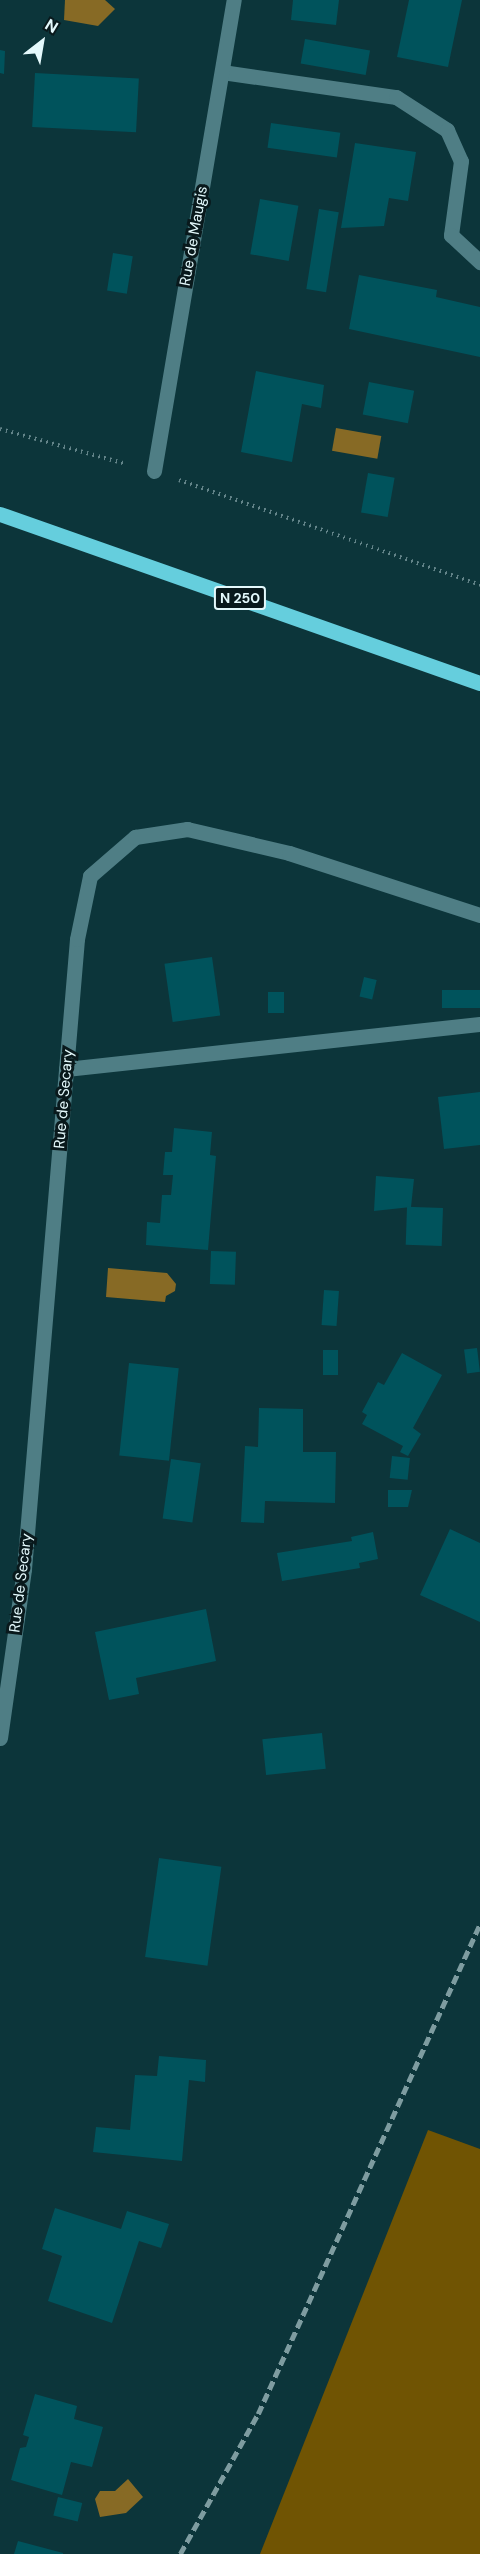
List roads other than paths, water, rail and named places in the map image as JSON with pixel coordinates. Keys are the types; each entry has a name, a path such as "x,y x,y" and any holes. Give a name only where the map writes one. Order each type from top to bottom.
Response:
{"main road":[{"name":"N 250","path":"0,514 480,683"}],"street":[{"name":"Rue de Maugis","path":"153,471 234,0"},
{"path":"222,72 396,96 447,130 461,161 451,235 480,262"},
{"name":"Rue de Secary","path":"0,1738 8,1632 24,1569 77,939 90,876 135,837 187,829 290,853 480,915"},
{"path":"66,1069 480,1024"}],"railway":[{"path":"180,2554 258,2414 480,1924"}]}
